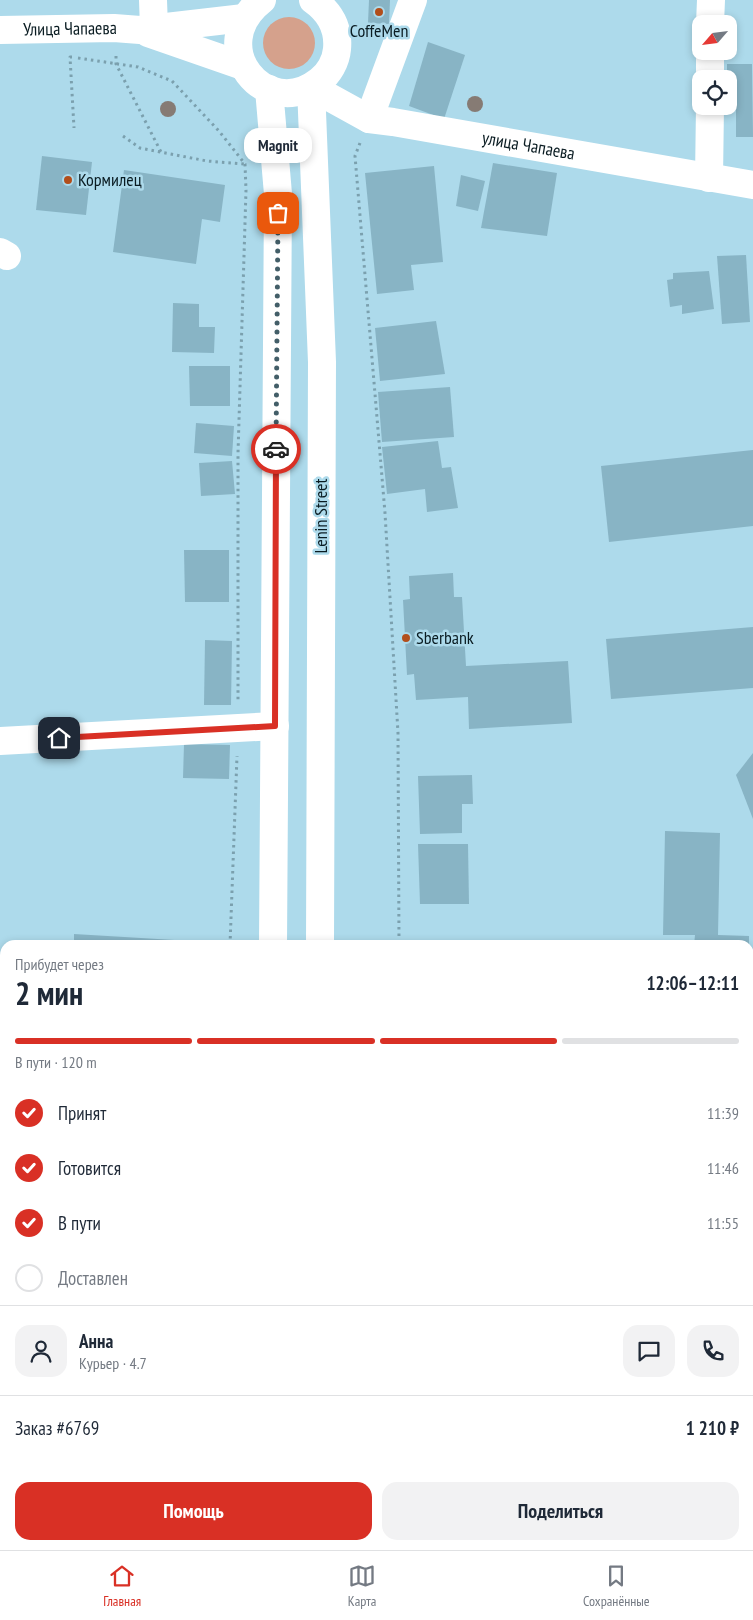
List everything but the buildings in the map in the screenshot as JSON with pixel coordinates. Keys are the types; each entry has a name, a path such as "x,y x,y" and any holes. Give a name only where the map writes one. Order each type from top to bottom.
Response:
{"main road":[{"path":"153,0 147,29 253,9"},
{"path":"369,120 413,0"},
{"path":"710,15 711,0"},
{"path":"253,9 239,34 238,50 243,66 259,84 269,90 284,93 298,92 311,87 323,78 332,66 337,51 337,36 333,22 321,3"},
{"name":"Улица Чапаева","path":"0,30 147,29"},
{"name":"улица Чапаева","path":"147,29 243,66"},
{"name":"улица Чапаева","path":"311,87 369,120 393,122 753,185"},
{"name":"Lenin Street","path":"311,87 322,362 320,940"},
{"path":"269,90 278,194 273,940"},
{"path":"709,178 710,115"},
{"path":"0,741 275,726"}],"path":[{"path":"74,128 70,57 138,67 172,81 219,131 245,164 246,190 238,453 238,729 230,940"},
{"path":"116,64 161,152"},
{"path":"369,120 355,156 386,513 398,733 399,940"},
{"path":"123,136 140,148 207,161 245,164"}],"shaded area":[{"path":"289,17 303,21 311,29 315,43 311,57 303,65 289,69 275,65 267,57 263,43 267,29 275,21"}],"way so far":[{"path":"276,449 278,213"}],"place":[{"name":"CoffeMen","path":"379,12"},
{"name":"Кормилец","path":"68,180"},
{"name":"Magnit","path":"278,213"},
{"name":"Sberbank","path":"406,638"}],"route":[{"path":"59,738 275,726 276,449"}]}
